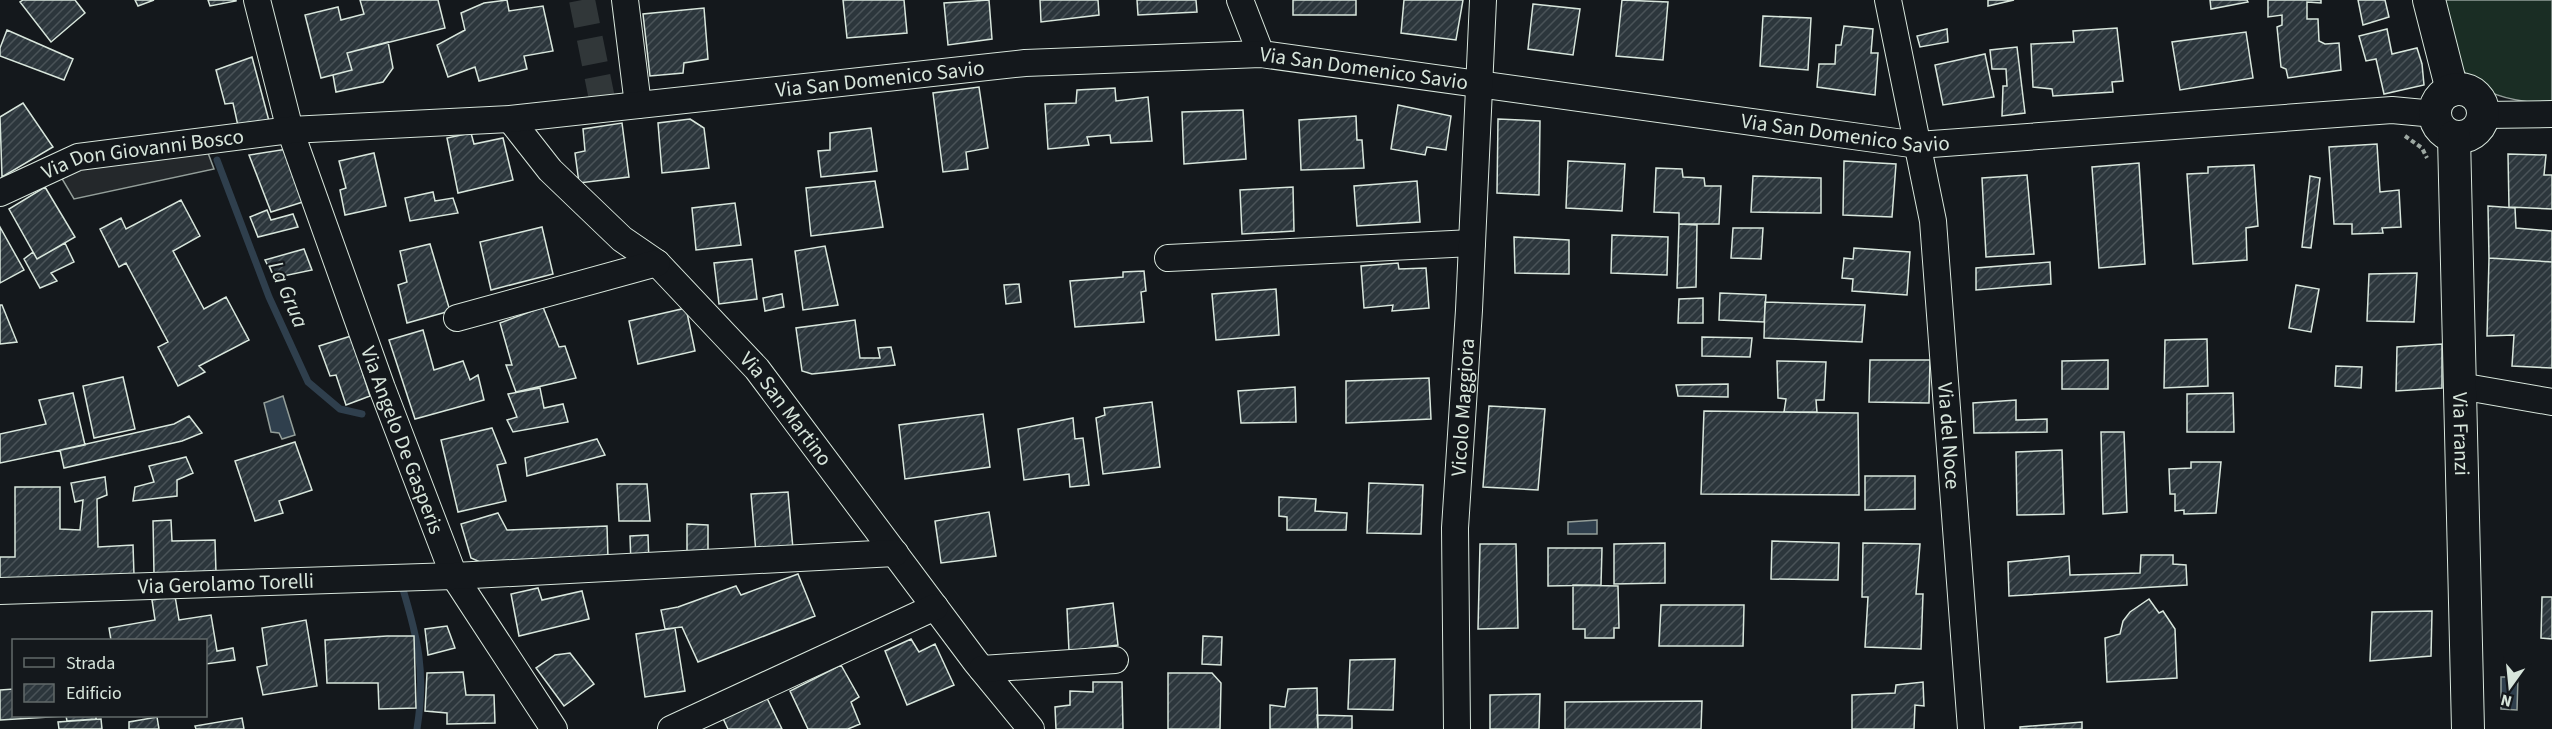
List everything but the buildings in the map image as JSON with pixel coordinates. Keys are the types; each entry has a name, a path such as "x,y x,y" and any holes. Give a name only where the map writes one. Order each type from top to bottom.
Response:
{"main road":[{"name":"Via Franzi","path":"2428,0 2447,114 2460,386 2468,729"},
{"path":"2447,114 2463,138 2478,130 2484,115"}],"street":[{"name":"Via Angelo De Gasperis","path":"257,0 290,130 382,388 454,576 554,729"},
{"path":"625,0 638,105"},
{"path":"1240,0 1261,54"},
{"name":"Vicolo Maggiora","path":"1457,729 1455,528 1472,243 1483,0"},
{"name":"Via del Noce","path":"1888,0 1933,221 1971,729"},
{"name":"Via San Domenico Savio","path":"290,130 510,119 1025,63 1261,54 1918,145 2391,110 2447,114"},
{"path":"2484,115 2552,114"},
{"name":"Via San Martino","path":"510,119 550,170 622,239 657,263 757,369 982,669 1030,729"},
{"name":"Via Don Giovanni Bosco","path":"0,193 78,157 290,130"},
{"path":"1168,258 1472,243"},
{"path":"457,318 657,263"},
{"path":"2460,386 2552,402"},
{"name":"Via Gerolamo Torelli","path":"0,591 454,576 895,553"},
{"path":"671,729 935,607"},
{"path":"982,669 1115,660"}],"green space":[{"path":"2441,0 2552,0 2552,104 2497,95 2473,81 2457,58"}],"shaded area":[{"path":"208,153 214,169 74,199 55,167"}],"water":[{"path":"283,396 295,435 282,439 279,433 271,432 264,403"},
{"path":"1597,520 1597,534 1568,534 1568,522"},
{"path":"2501,677 2518,677 2517,710 2501,709"}],"waterway":[{"name":"La Grua","path":"217,160 269,297 308,382 340,409 362,414"},
{"name":"La Grua","path":"402,586 419,656 421,690 417,729"}],"tunnel":[{"path":"582,0 604,109"}]}
